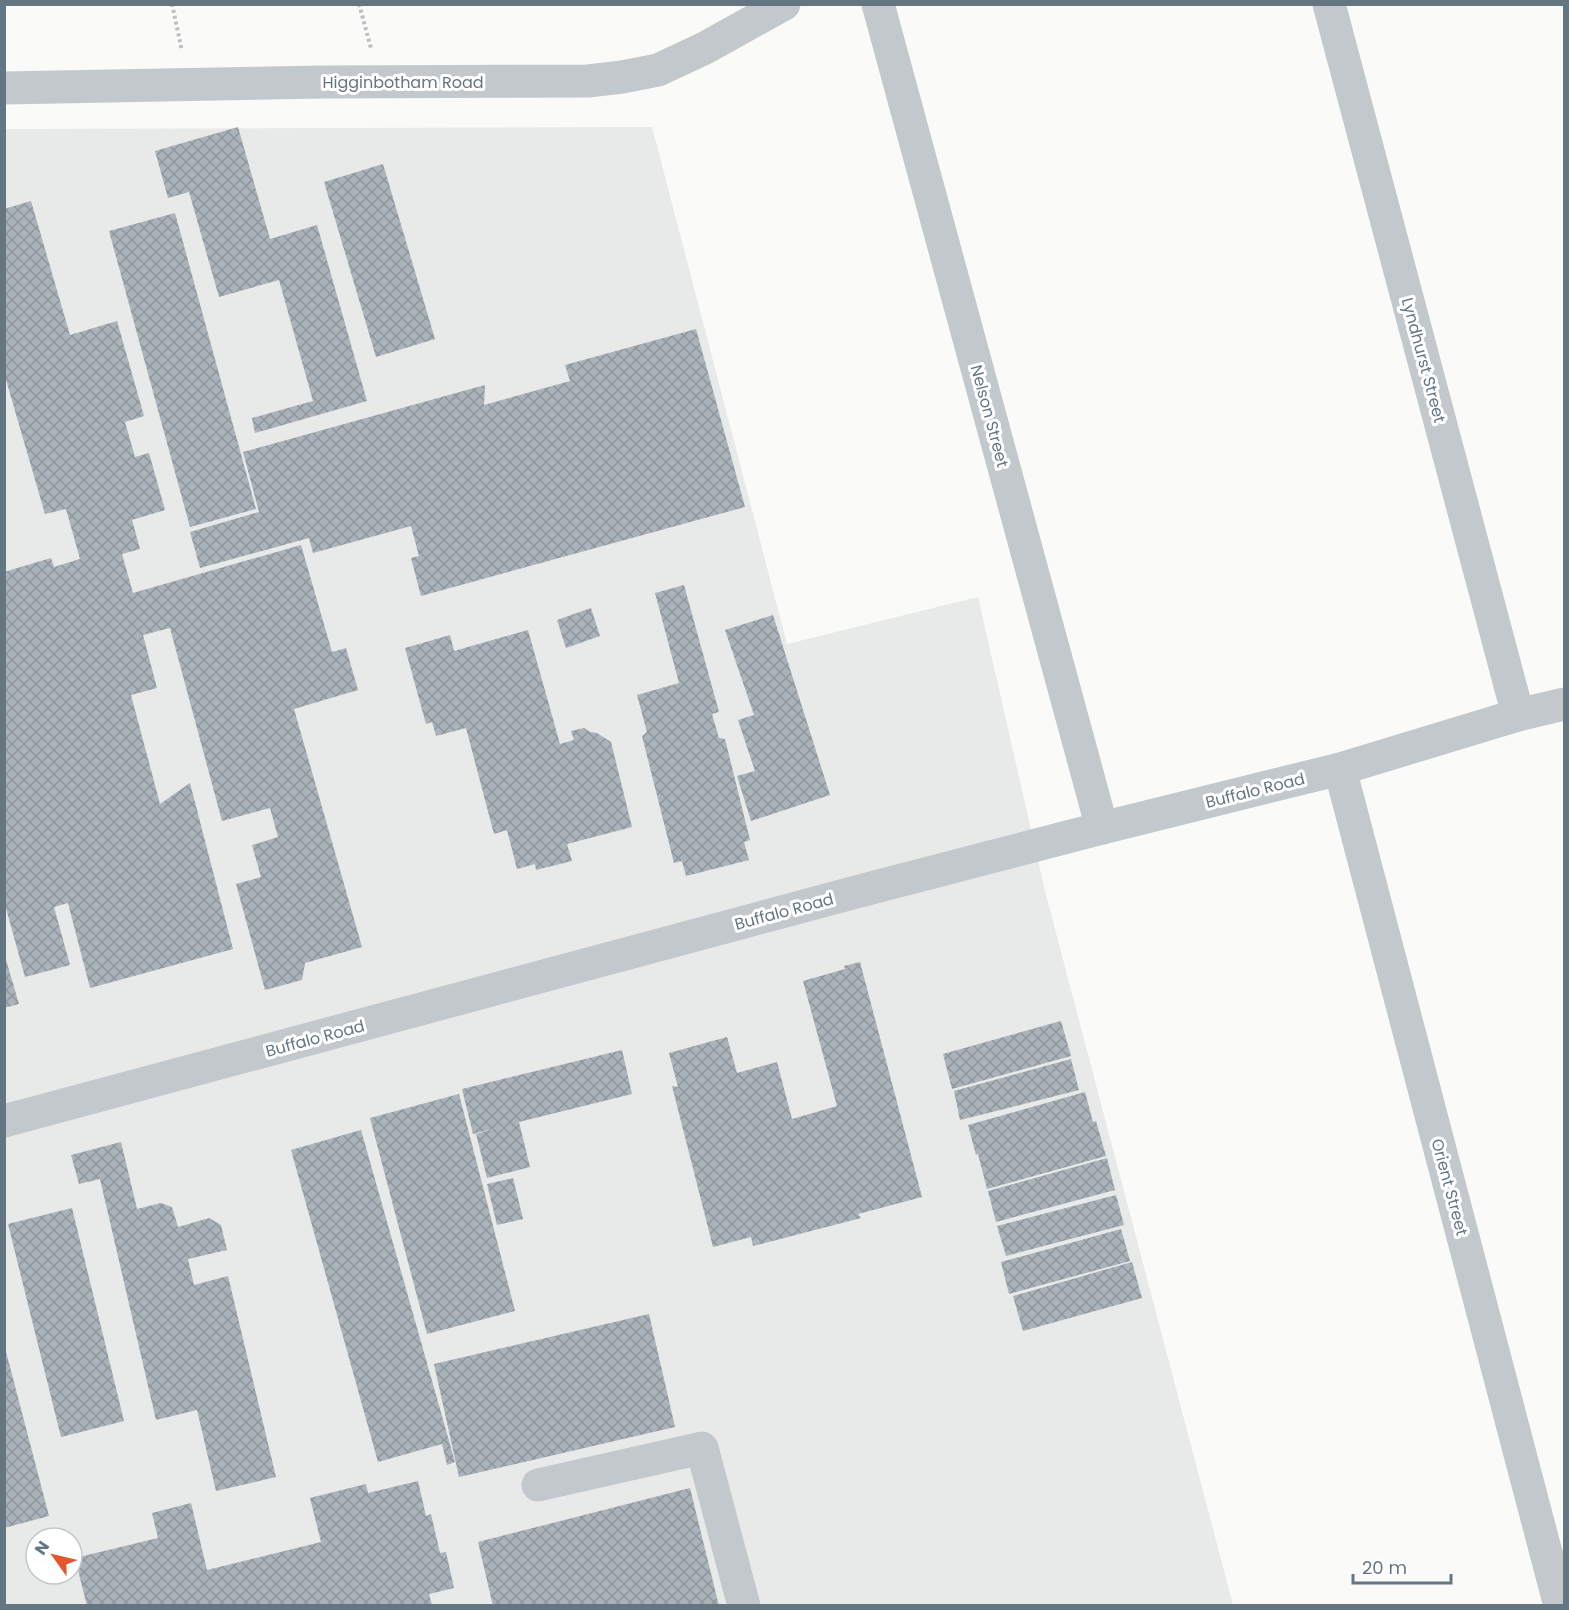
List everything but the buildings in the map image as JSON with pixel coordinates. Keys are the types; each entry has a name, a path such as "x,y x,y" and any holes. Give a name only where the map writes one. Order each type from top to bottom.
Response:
{"street":[{"name":"Higginbotham Road","path":"4,88 323,82 588,81 658,70 705,48 784,4"},
{"name":"Nelson Street","path":"878,4 1102,828"},
{"name":"Lyndhurst Street","path":"1329,4 1518,716"},
{"name":"Buffalo Road","path":"4,1121 833,898 1340,769 1564,704"},
{"name":"Orient Street","path":"1340,769 1560,1605"},
{"path":"538,1485 702,1448 744,1605"}],"path":[{"path":"172,4 182,51"},
{"path":"359,4 371,48"}],"shaded area":[{"path":"652,127 787,644 978,597 1045,891 1233,1605 5,1605 4,129"}]}
